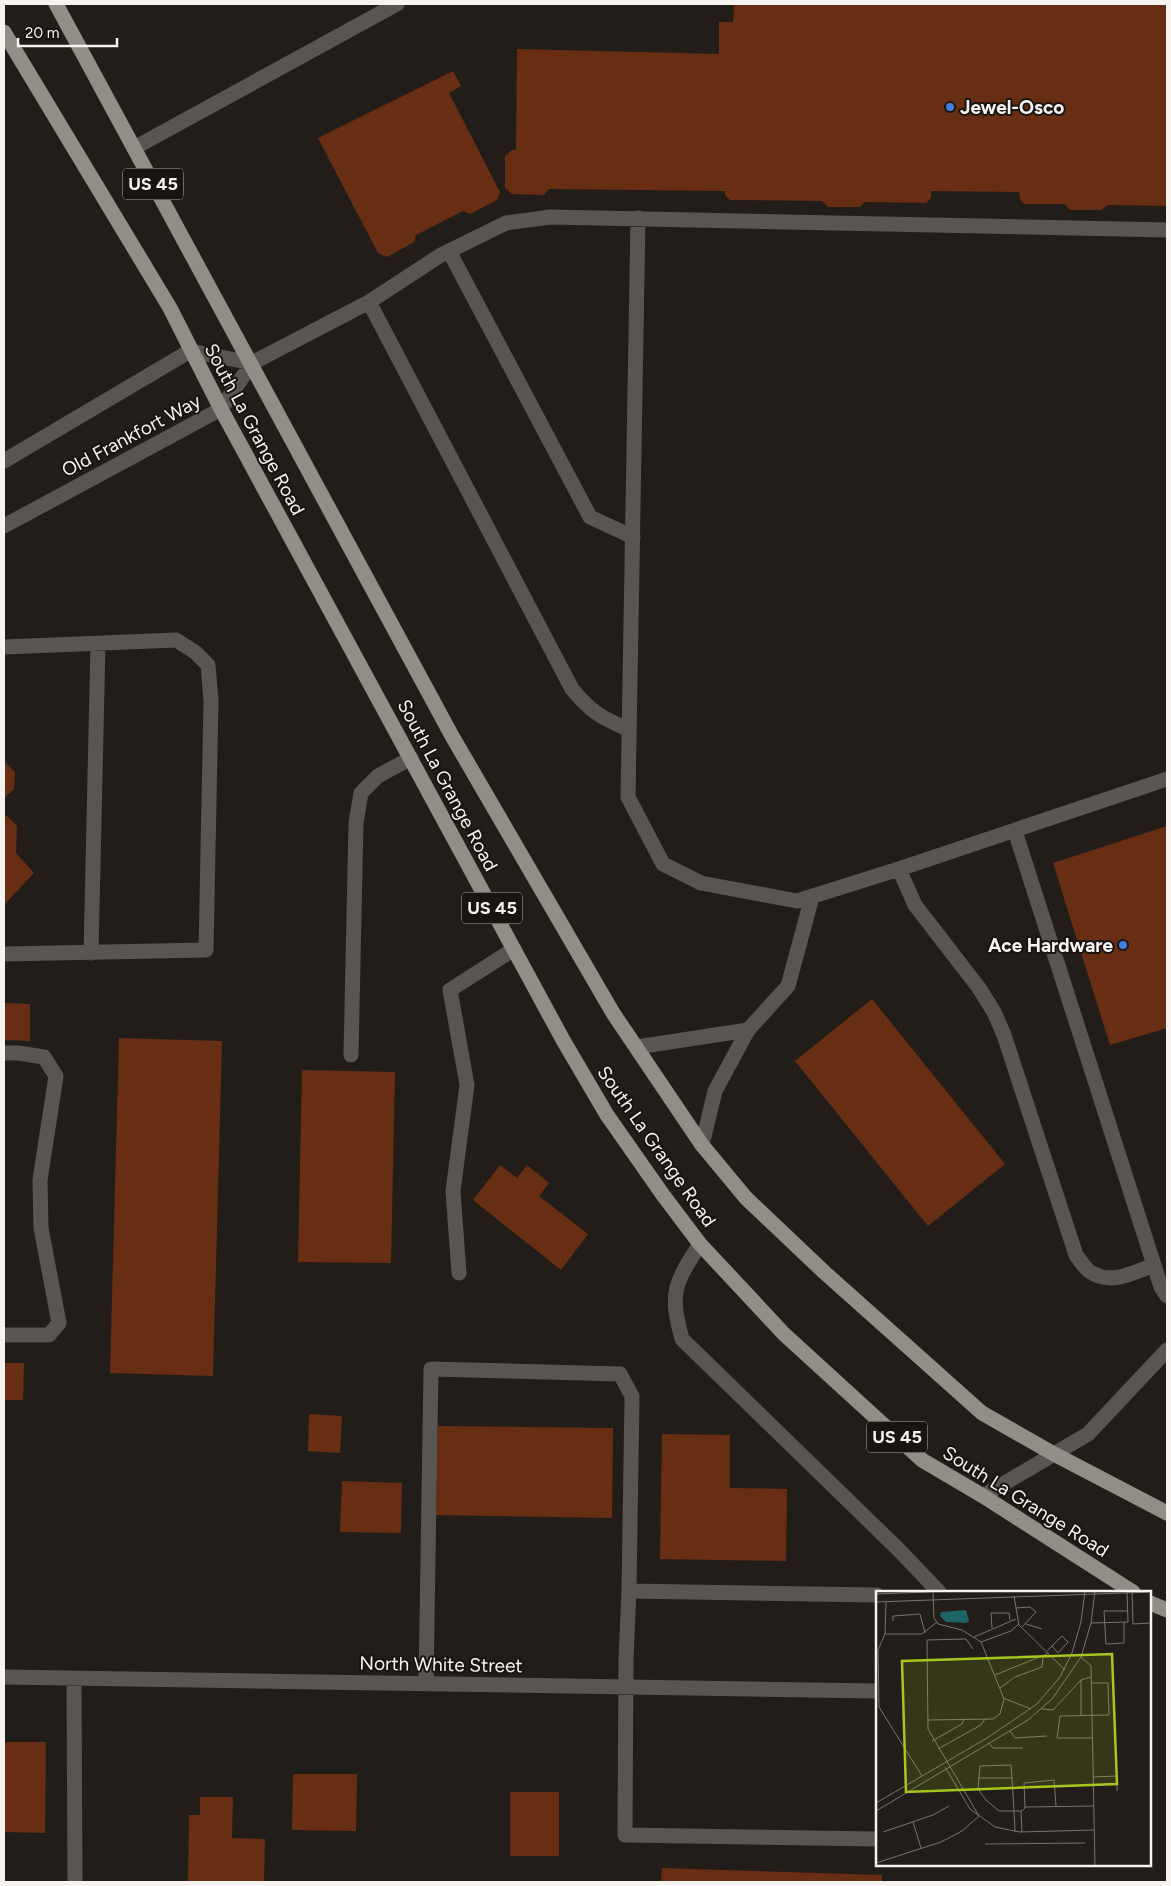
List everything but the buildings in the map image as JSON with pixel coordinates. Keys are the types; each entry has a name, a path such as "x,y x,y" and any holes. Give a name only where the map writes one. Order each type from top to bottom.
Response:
{"main road":[{"name":"South La Grange Road","path":"56,4 252,363 452,736 613,1013 702,1145 746,1198 824,1272 982,1413 1054,1454 1167,1513"},
{"name":"South La Grange Road","path":"4,32 170,308 221,410 563,1040 606,1115 700,1244 784,1334 922,1460 983,1496 1131,1591"}],"street":[{"path":"134,148 396,4"},
{"path":"190,351 252,363 368,302 448,251 506,223 550,217 1167,230"},
{"path":"638,218 628,798 663,864 701,883 797,901 1015,831 1167,779"},
{"path":"448,251 590,517 633,536"},
{"path":"368,302 572,689 588,708 603,718 629,730"},
{"name":"Old Frankfort Way","path":"4,461 190,351"},
{"name":"Old Frankfort Way","path":"4,526 221,410 252,363"},
{"path":"4,647 176,640 195,652 208,665 211,701 206,950 4,954"},
{"path":"92,953 98,644"},
{"path":"351,1056 356,823 361,794 378,776 411,758"},
{"path":"1015,831 1161,1287 1167,1296"},
{"path":"899,869 915,905 979,988 994,1012 1004,1035 1076,1255 1088,1270 1101,1277 1117,1279 1154,1265"},
{"path":"702,1145 715,1091 748,1030 788,986 812,897"},
{"path":"459,1273 454,1191 467,1085 450,990 514,949"},
{"path":"637,1047 748,1030"},
{"path":"4,1053 44,1057 56,1076 40,1180 41,1228 59,1323 49,1335 4,1335"},
{"path":"700,1244 680,1275 675,1293 675,1314 682,1339 899,1550 938,1591"},
{"path":"983,1496 1088,1434 1167,1350"},
{"path":"426,1684 431,1369 620,1374 632,1396 626,1659 625,1835 876,1839"},
{"path":"629,1592 876,1595"},
{"name":"North White Street","path":"4,1678 876,1691"},
{"path":"74,1678 75,1882"}],"place":[{"name":"Jewel-Osco","path":"950,107"},
{"name":"Ace Hardware","path":"1123,945"}]}
